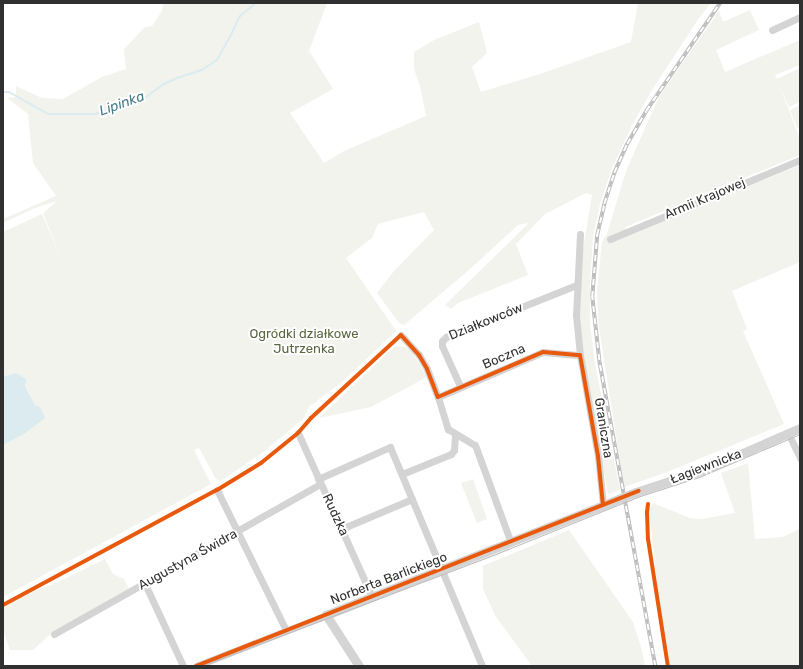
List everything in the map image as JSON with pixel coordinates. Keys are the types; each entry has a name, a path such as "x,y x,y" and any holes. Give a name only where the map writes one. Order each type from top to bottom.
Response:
{"street":[{"path":"772,30 800,17"},
{"name":"Armii Krajowej","path":"610,239 800,160"},
{"name":"Graniczna","path":"580,234 576,315 580,354 607,504"},
{"name":"Działkowców","path":"460,386 442,346 442,341 446,337 577,285"},
{"path":"401,335 419,355 438,397 448,429 475,445 511,543"},
{"name":"Boczna","path":"438,397 460,386 543,352 580,354"},
{"name":"Łagiewnicka","path":"607,504 636,492 706,469 800,428"},
{"name":"Rudzka","path":"298,433 372,597"},
{"path":"788,433 800,458"},
{"path":"455,434 454,450 451,454 402,474 482,666"},
{"name":"Augustyna Świdra","path":"54,634 238,531 319,481 390,447 402,474"},
{"path":"217,490 286,630"},
{"path":"341,529 412,499"},
{"name":"Norberta Barlickiego","path":"196,666 607,504"},
{"path":"145,584 182,666"},
{"path":"326,615 358,666"}],"green space":[{"name":"Ogródki działkowe Jutrzenka","path":"163,3 327,3 309,51 333,89 290,113 324,163 344,151 426,116 420,86 414,69 414,52 434,40 479,22 487,53 472,67 481,92 540,74 631,42 638,3 711,3 697,21 652,90 632,125 612,168 600,204 593,237 590,281 590,325 595,364 620,490 608,494 586,373 579,308 582,256 592,195 586,193 545,214 516,244 528,275 458,303 451,309 445,305 529,223 518,225 470,269 404,325 399,323 377,293 394,271 434,230 424,212 378,224 372,238 346,258 396,331 343,381 309,407 303,419 262,453 221,481 216,479 199,448 194,450 211,484 3,597 3,445 24,434 35,405 25,386 27,379 16,373 6,376 3,374 3,232 42,214 62,261 43,213 57,201 35,208 3,223 3,219 56,196 33,163 28,114 7,98 16,97 16,86 42,98 63,99 102,77 126,69 124,49 145,27 152,26 162,11"},
{"path":"750,10 759,30 716,50 725,72 800,40 800,65 775,75 777,79 800,68 800,102 789,107 780,87 800,139 800,155 625,227 628,236 800,165 800,262 732,291 747,329 743,331 784,424 667,472 624,487 598,321 597,290 602,242 607,234 626,171 659,97 719,11 723,22"},
{"path":"800,105 800,127 797,128 790,110"},
{"path":"395,346 405,347 412,352 427,377 371,407 319,418"},
{"path":"748,463 755,539 783,537 799,529 800,530 800,666 666,666 649,509 653,503 690,518 702,519 735,513 721,473"},
{"path":"473,479 487,519 477,523 461,483"},
{"path":"569,530 633,622 645,666 532,666 496,617 483,589 483,566"},
{"path":"105,559 113,574 124,579 129,589 53,632 33,650 10,650 3,630 3,607 32,592 56,583"}],"shaded area":[{"path":"16,373 27,379 25,386 35,405 40,407 45,418 24,434 3,445 3,374 6,376"}],"waterway":[{"name":"Lipinka","path":"3,92 9,92 48,114 95,114 107,110 118,103 143,99 164,84 202,70 217,60 240,16 256,3"}],"tram line":[{"path":"201,666 498,553 637,497 699,477 800,434"}],"railway":[{"path":"655,666 599,360 592,297 597,235 604,204 614,173 627,144 646,111 720,3"}],"cycle path":[{"path":"3,605 217,490 261,463 298,433 311,418 401,335 419,355 427,369 438,397 543,352 580,355 598,456 603,505"},
{"path":"196,666 639,491"},
{"path":"648,504 648,539 668,666"}]}
